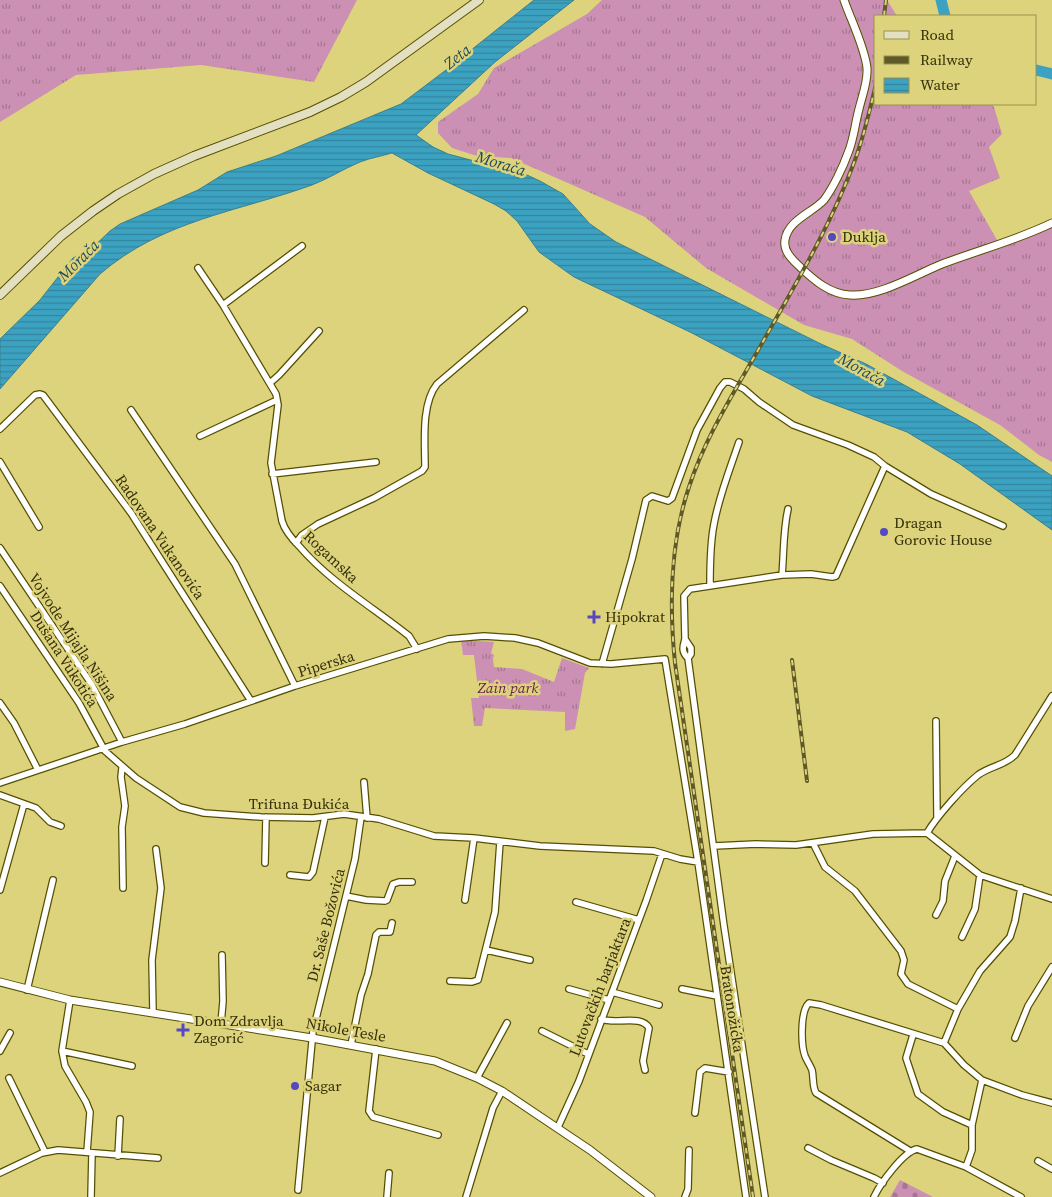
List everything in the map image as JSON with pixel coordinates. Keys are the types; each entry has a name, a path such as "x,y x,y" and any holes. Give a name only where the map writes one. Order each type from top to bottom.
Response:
{"main road":[{"path":"0,295 60,236 116,196 154,174 194,156 310,112 336,100 363,84 479,0"}],"street":[{"path":"844,0 866,60 867,76 848,153 830,192 819,204 795,223 785,239 791,258 827,288 848,295 863,295 1030,233 1052,222"},
{"path":"223,305 302,246"},
{"name":"Rogamska","path":"198,268 223,305 270,383 277,400 271,463 283,525 296,543 328,576 409,636 417,649"},
{"path":"296,543 302,534 318,524 374,498 422,471 425,467 426,412 432,390 436,384 524,310"},
{"path":"270,383 319,331"},
{"path":"602,664 632,559 646,500 652,496 668,501 672,498 697,430 725,382 730,382 744,389 759,402 793,424 848,444 931,494 1003,526"},
{"name":"Radovana Vukanovića","path":"0,429 34,396 40,394 44,397 132,513 251,701"},
{"path":"200,436 277,400"},
{"path":"131,410 235,564 295,686"},
{"path":"710,586 714,525 719,500 739,442"},
{"path":"0,462 39,527"},
{"path":"272,474 376,462"},
{"path":"765,1197 724,926 688,658 691,654 691,648 685,639 683,604 686,593 690,589 782,575 811,574 836,576 885,466"},
{"path":"782,575 784,525 788,509"},
{"name":"Vojvode Mijajla Nišina","path":"0,548 92,685 122,742"},
{"name":"Dušana Vukotića","path":"0,586 79,703 104,748"},
{"name":"Piperska","path":"0,783 122,742 185,724 295,686 417,649 457,638 484,636 515,638 528,640 590,663 611,664 667,658 698,862"},
{"path":"927,833 937,816 978,775 1008,761 1015,754 1052,696"},
{"path":"0,703 14,723 38,770"},
{"path":"936,721 937,816"},
{"name":"Trifuna Đukića","path":"104,748 122,768 180,807 188,810 266,818 344,814 379,819 434,836 474,838 540,846 654,851 662,854"},
{"path":"122,768 120,772 125,806 122,827 123,888"},
{"name":"Dr. Saše Božovića","path":"298,1190 300,1151 306,1112 312,1038 364,817 364,782"},
{"path":"0,795 36,808 50,822 61,826"},
{"path":"0,890 24,804"},
{"path":"290,876 311,875 325,816"},
{"path":"265,863 266,818"},
{"path":"714,846 796,845 872,834 927,833 980,875 1052,899"},
{"path":"465,900 474,838"},
{"path":"450,981 472,982 478,980 495,912 500,842"},
{"path":"813,843 825,867 855,891 901,951 904,960 901,974 908,984 958,1010"},
{"path":"153,1012 152,960 161,888 156,849"},
{"path":"662,854 680,860 698,862"},
{"name":"Lutovačkih barjaktara","path":"558,1128 579,1081 662,854"},
{"path":"936,915 943,901 945,881 954,856"},
{"name":"Bratonožićka","path":"698,862 746,1197"},
{"path":"962,938 975,909 980,875"},
{"path":"27,990 53,880"},
{"path":"346,896 385,901 392,884 412,882"},
{"path":"944,1043 958,1010 980,971 1010,937 1021,888"},
{"path":"576,902 639,920"},
{"path":"351,1045 376,935 379,932 390,932 392,923"},
{"path":"486,950 530,960"},
{"path":"221,1024 222,955"},
{"path":"1015,1038 1028,1006 1052,966"},
{"name":"Nikole Tesle","path":"0,982 70,1000 312,1038 435,1061 478,1078 502,1091 558,1128 651,1197"},
{"path":"682,989 717,996"},
{"path":"569,990 609,1000"},
{"path":"612,992 659,1005"},
{"path":"70,1000 62,1051 65,1066 90,1112 91,1197"},
{"path":"910,1151 816,1093 812,1071 804,1055 804,1010 806,1005 811,1002 944,1043 982,1080 1022,1095 1052,1103"},
{"path":"601,1019 620,1022 641,1021 647,1024 650,1028 644,1061 645,1070"},
{"path":"478,1078 507,1023"},
{"path":"542,1031 588,1054"},
{"path":"0,1051 10,1033"},
{"path":"913,1035 906,1058 918,1094 943,1112 972,1126"},
{"path":"376,1049 370,1114 438,1135"},
{"path":"62,1051 132,1066"},
{"path":"694,1113 700,1072 705,1068 729,1072"},
{"path":"9,1078 45,1152"},
{"path":"966,1166 972,1150 972,1126 982,1080"},
{"path":"466,1197 487,1124 502,1091"},
{"path":"118,1156 120,1119"},
{"path":"808,1148 883,1183"},
{"path":"874,1197 883,1183 910,1151 920,1149 966,1166 1022,1197"},
{"path":"0,1173 45,1152 58,1150 158,1158"},
{"path":"685,1197 688,1189 689,1150"},
{"path":"1038,1160 1052,1168"},
{"path":"387,1197 389,1172"}],"green space":[{"path":"0,0 357,0 314,82 201,65 76,75 0,122"},
{"name":"Duklja","path":"602,0 887,0 896,15 874,15 874,105 992,105 1002,134 989,147 1000,178 969,191 1001,247 1052,226 1052,462 1039,455 1000,425 902,371 852,339 804,325 706,268 645,217 511,158 477,156 452,148 438,133 438,122 478,94 494,68 587,14"},
{"name":"Zain park","path":"461,640 494,642 491,653 494,655 494,667 522,669 554,682 562,658 589,668 585,673 575,729 565,731 565,712 485,708 482,726 474,726 471,698 479,698 474,655 463,655"},
{"path":"900,1180 933,1197 890,1197"}],"water":[{"name":"Morača","path":"534,0 574,0 495,62 416,135 433,147 448,154 527,175 540,181 563,194 590,224 616,242 821,344 866,364 977,425 1052,476 1052,530 960,464 907,432 812,396 692,333 574,277 539,252 517,221 506,211 428,173 392,153 360,162 312,185 175,229 149,241 124,256 100,274 0,389 0,339 40,300 73,258 91,249 110,231 120,224 198,190 227,172 276,156 401,104"}],"waterway":[{"path":"941,0 945,15"},
{"path":"1037,70 1052,74"}],"railway":[{"path":"884,15 886,0"},
{"path":"753,1197 675,663 672,618 675,552 683,508 695,469 711,434 810,258 834,210 858,151 874,92"},
{"path":"792,660 807,781"}],"place":[{"name":"Duklja","path":"832,237"},
{"name":"Dragan Gorovic House","path":"884,532"},
{"name":"Hipokrat","path":"594,617"},
{"name":"Dom Zdravlja Zagorić","path":"183,1030"},
{"name":"Sagar","path":"295,1086"}],"water label":[{"name":"Zeta","path":"457,56"}]}
